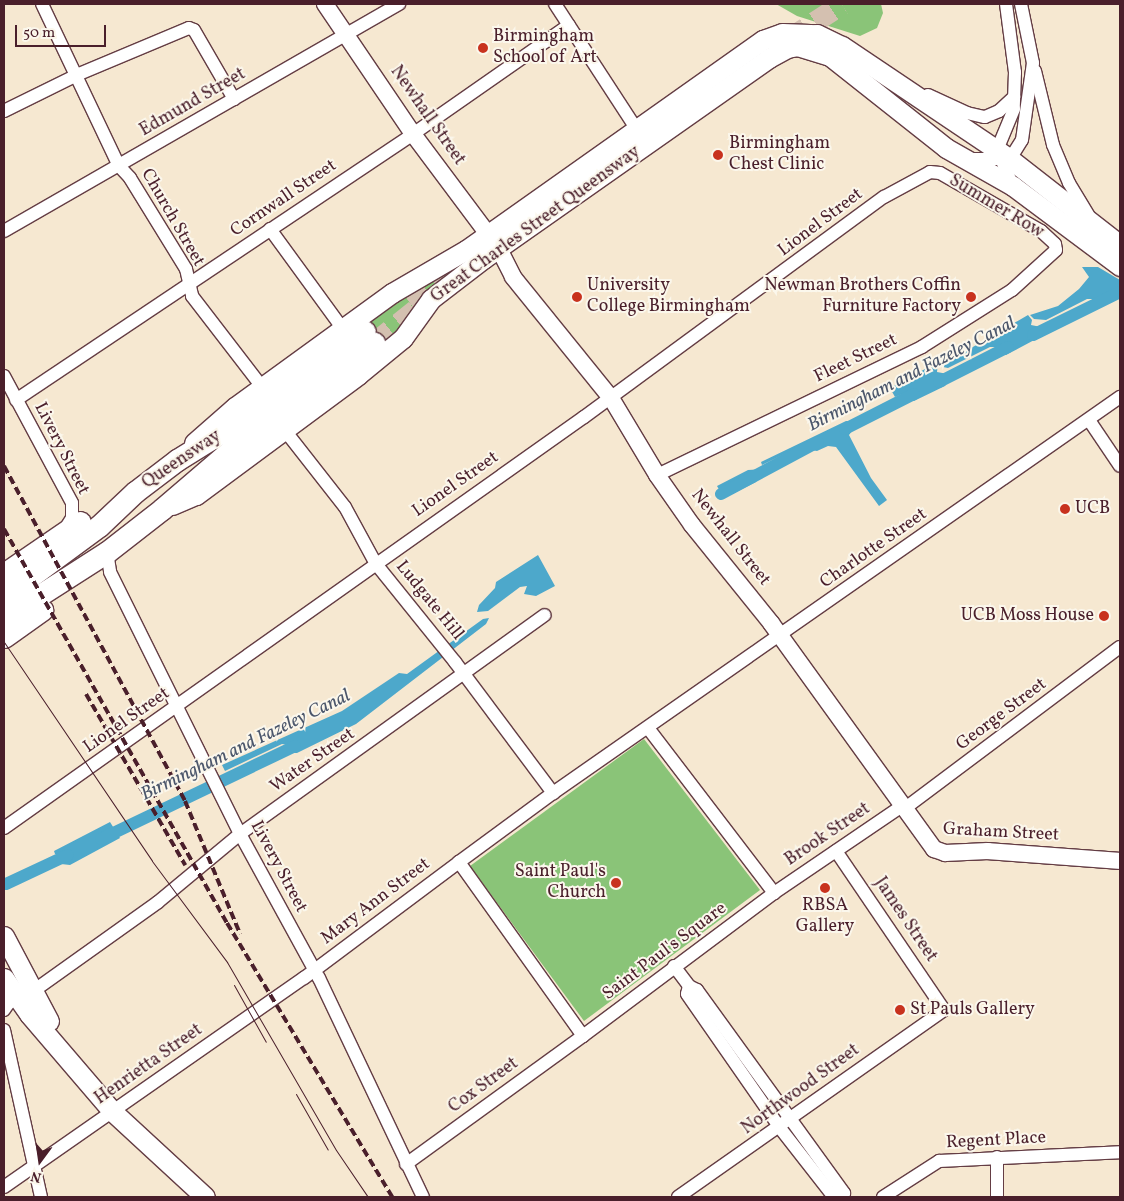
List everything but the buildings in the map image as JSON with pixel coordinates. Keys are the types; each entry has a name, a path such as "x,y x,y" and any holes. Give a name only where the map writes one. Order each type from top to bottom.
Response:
{"highway":[{"name":"Queensway","path":"4,596 99,526 135,492 177,460 370,337 253,431 162,510"},
{"path":"4,574 110,500 135,492"},
{"name":"Great Charles Street Queensway","path":"107,552 162,510"},
{"path":"4,618 107,552"},
{"path":"4,637 75,586 107,552"}],"main road":[{"name":"Great Charles Street Queensway","path":"177,460 223,416 392,293 488,234 763,40 794,31 817,34 842,46 1003,156 1093,224"},
{"name":"Great Charles Street Queensway","path":"162,510 196,495 391,349 403,338 431,299 775,54 797,46 815,50 845,66 862,82 962,159"},
{"name":"Summer Row","path":"962,159 1013,186 1120,266"},
{"path":"1093,224 1120,245"},
{"path":"4,936 32,992 75,1069"},
{"path":"4,959 6,980 30,1014 75,1069 113,1112 205,1197"}],"street":[{"name":"Church Street","path":"42,4 74,76 119,166 130,178 186,269 192,296 262,387"},
{"name":"Newhall Street","path":"325,4 413,134 499,250 507,269 530,294 611,398 657,475 780,637 903,807"},
{"name":"Edmund Street","path":"4,231 399,4"},
{"path":"555,4 637,130"},
{"path":"1003,156 1014,109 1015,72 1005,4"},
{"path":"1021,4 1033,64 1053,145 1069,183 1093,224"},
{"name":"Cornwall Street","path":"16,400 413,134 569,25"},
{"path":"4,110 74,76 189,28 194,30 234,99"},
{"path":"962,159 1003,156 1022,140 1033,64"},
{"path":"888,77 967,114 985,116 998,111 1014,97"},
{"name":"Summer Row","path":"1003,156 1013,186"},
{"name":"Summer Row","path":"930,172 940,173 1041,231 1055,244 1056,250"},
{"name":"Lionel Street","path":"4,828 611,398 884,197 930,172"},
{"path":"270,229 343,329"},
{"name":"Fleet Street","path":"657,475 922,347 1012,290 1056,250"},
{"name":"Livery Street","path":"4,376 72,503 72,518 59,537"},
{"name":"Charlotte Street","path":"648,728 1120,398"},
{"path":"1089,420 1120,466"},
{"name":"Ludgate Hill","path":"283,428 345,507 376,564 455,662 553,793"},
{"name":"Livery Street","path":"107,552 110,572 240,834 314,970 423,1197"},
{"name":"Water Street","path":"32,992 158,902 240,834 532,629 545,615"},
{"name":"George Street","path":"903,807 1120,647"},
{"path":"583,1036 459,862 553,793 648,728 774,893"},
{"name":"Brook Street","path":"774,893 903,807"},
{"name":"Graham Street","path":"903,807 934,849 945,853 988,851 1120,861"},
{"name":"James Street","path":"836,851 944,1010"},
{"name":"Mary Ann Street","path":"314,970 459,862"},
{"name":"Saint Paul's Square","path":"583,1036 774,893"},
{"path":"674,966 689,986 687,994 786,1124 844,1193 842,1197"},
{"name":"Henrietta Street","path":"4,1188 314,970"},
{"path":"4,1010 8,1004 6,980"},
{"name":"Northwood Street","path":"678,1197 786,1124 944,1010"},
{"path":"4,1030 41,1197"},
{"name":"Cox Street","path":"406,1164 583,1036"},
{"path":"786,1124 834,1197"},
{"name":"Regent Place","path":"883,1197 939,1161 1120,1152"},
{"path":"996,1197 998,1157"}],"green space":[{"path":"776,4 881,4 883,13 877,28 860,36 797,16"},
{"path":"467,260 382,347 365,323 386,307"},
{"path":"644,739 760,890 584,1021 470,866"}],"water":[{"path":"1082,267 1098,267 1120,280 1120,297 1103,305 1087,307 1093,299 1087,299 1046,320 1034,319 1030,315 1058,306 1079,289 1089,277"},
{"path":"1028,315 1032,320 1031,325 1046,328 1038,338 1006,355 993,354 996,347 990,347 948,368 943,367 940,361 966,351"},
{"path":"938,362 937,372 953,375 945,386 914,401 899,401 905,393 895,397 890,388"},
{"path":"846,421 859,422 849,435 871,478 887,500 879,506 836,447 828,446 817,451 805,449 805,444 762,465 761,462"},
{"path":"765,469 756,482 724,498 717,486 748,470"},
{"path":"538,555 555,586 536,596 524,594 527,586 520,587 488,611 477,612 479,605 495,588 496,582"},
{"path":"489,618 486,624 356,724 297,753 280,753 288,745 282,744 225,771 222,765 342,711 399,673 407,674 483,619"},
{"path":"110,822 120,838 70,865 52,863 61,854 55,854 54,851"}],"waterway":[{"name":"Birmingham and Fazeley Canal","path":"1033,335 1120,292"},
{"name":"Birmingham and Fazeley Canal","path":"939,382 1008,347"},
{"name":"Birmingham and Fazeley Canal","path":"845,429 914,394"},
{"name":"Birmingham and Fazeley Canal","path":"721,494 818,442"},
{"name":"Birmingham and Fazeley Canal","path":"101,839 295,746"},
{"name":"Birmingham and Fazeley Canal","path":"6,884 68,855"}],"tunnel":[{"path":"788,39 842,4"},
{"path":"408,300 475,253"},
{"path":"374,343 429,299"}],"tram line":[{"path":"4,642 152,861 227,962 336,1150 368,1197"},
{"path":"234,985 266,1042"},
{"path":"296,1094 328,1150"}],"railway":[{"path":"4,466 185,801 240,934"},
{"path":"4,529 227,923 392,1197"},
{"path":"86,694 185,865"}],"place":[{"name":"Birmingham School of Art","path":"483,48"},
{"name":"Birmingham Chest Clinic","path":"718,155"},
{"name":"University College Birmingham","path":"577,297"},
{"name":"Newman Brothers Coffin Furniture Factory","path":"971,297"},
{"name":"UCB","path":"1065,509"},
{"name":"UCB Moss House","path":"1104,616"},
{"name":"Saint Paul's Church","path":"616,883"},
{"name":"RBSA Gallery","path":"825,888"},
{"name":"St Pauls Gallery","path":"900,1010"}]}
